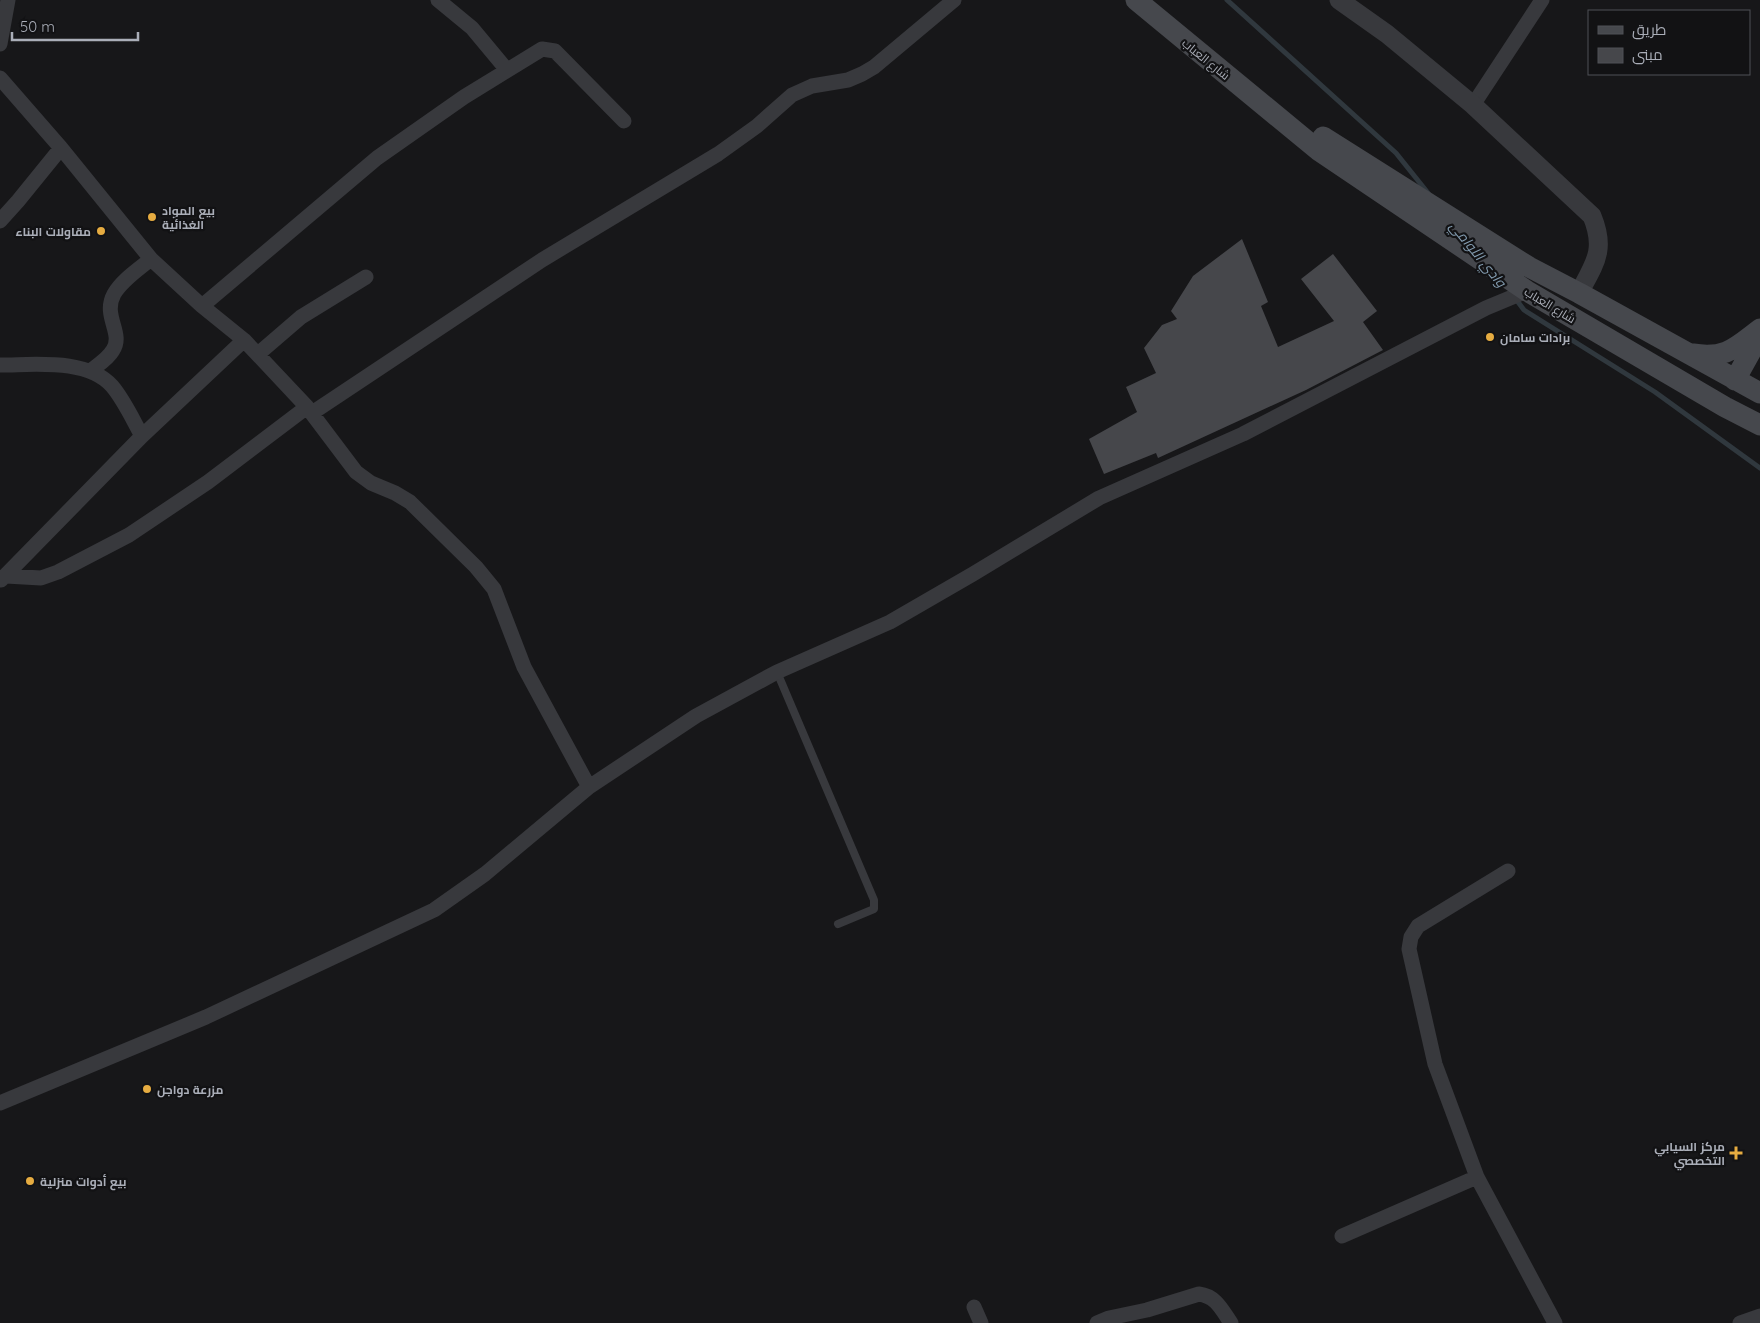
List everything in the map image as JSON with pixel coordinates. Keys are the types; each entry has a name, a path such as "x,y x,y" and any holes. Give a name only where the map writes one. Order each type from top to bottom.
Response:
{"main road":[{"name":"شارع العباب","path":"1136,0 1318,150 1528,291 1626,350 1760,425"},
{"name":"شارع العباب","path":"1277,116 1327,138 1529,267 1760,393"},
{"path":"1444,213 1472,240 1516,274 1528,291 1579,293"},
{"path":"1687,353 1711,356 1722,354 1738,346 1760,329"},
{"path":"1735,380 1760,335"},
{"path":"1626,350 1647,352 1698,379 1719,383 1735,380"},
{"path":"1735,380 1746,406 1760,417"}],"street":[{"path":"0,44 8,0"},
{"path":"438,0 472,28 507,70"},
{"path":"3,579 41,578 58,572 128,536 309,410 542,260 718,154 757,126 792,95 812,86 848,80 874,67 954,0"},
{"path":"1339,0 1387,34 1473,105 1592,216 1600,242 1594,263 1579,293"},
{"path":"1473,105 1542,0"},
{"path":"202,306 377,158 464,97 542,49 554,50 624,121"},
{"path":"0,78 61,148 151,259 258,354 309,410 356,472 371,483 395,493 410,502 486,578 500,602 524,667 589,787"},
{"path":"0,221 61,148"},
{"path":"90,371 110,355 117,341 110,316 110,304 114,294 121,285 151,259"},
{"path":"258,354 301,317 366,277"},
{"path":"0,1103 206,1017 434,910 485,874 589,787 696,716 777,672 890,622 1099,498 1243,434 1486,308 1528,291"},
{"path":"3,579 142,436 244,340"},
{"path":"0,365 58,365 90,371 102,377 112,386 142,436"},
{"path":"1508,871 1418,926 1411,936 1409,949 1434,1064 1477,1177 1555,1323"},
{"path":"1342,1236 1477,1177"},
{"path":"1097,1323 1199,1294 1207,1295 1214,1299 1231,1323"},
{"path":"974,1307 976,1316 981,1323"},
{"path":"1740,1323 1760,1316"}],"lane":[{"path":"777,672 874,900 874,909 838,924"}],"building":[{"path":"1242,239 1268,302 1261,306 1278,347 1334,321 1301,279 1333,254 1377,311 1363,322 1383,350 1306,390 1158,458 1156,453 1104,474 1089,439 1137,412 1126,387 1156,373 1144,348 1162,325 1177,319 1171,311 1193,276"}],"waterway":[{"name":"وادي اللوامي","path":"1227,0 1396,153 1428,193"},
{"name":"وادي اللوامي","path":"1515,298 1524,310 1655,392 1760,468"}],"place":[{"name":"بيع المواد الغذائية","path":"152,217"},
{"name":"مقاولات البناء","path":"101,231"},
{"name":"برادات سامان","path":"1490,337"},
{"name":"مزرعة دواجن","path":"147,1089"},
{"name":"مركز السيابي التخصصي","path":"1736,1153"},
{"name":"بيع أدوات منزلية","path":"30,1181"}]}
